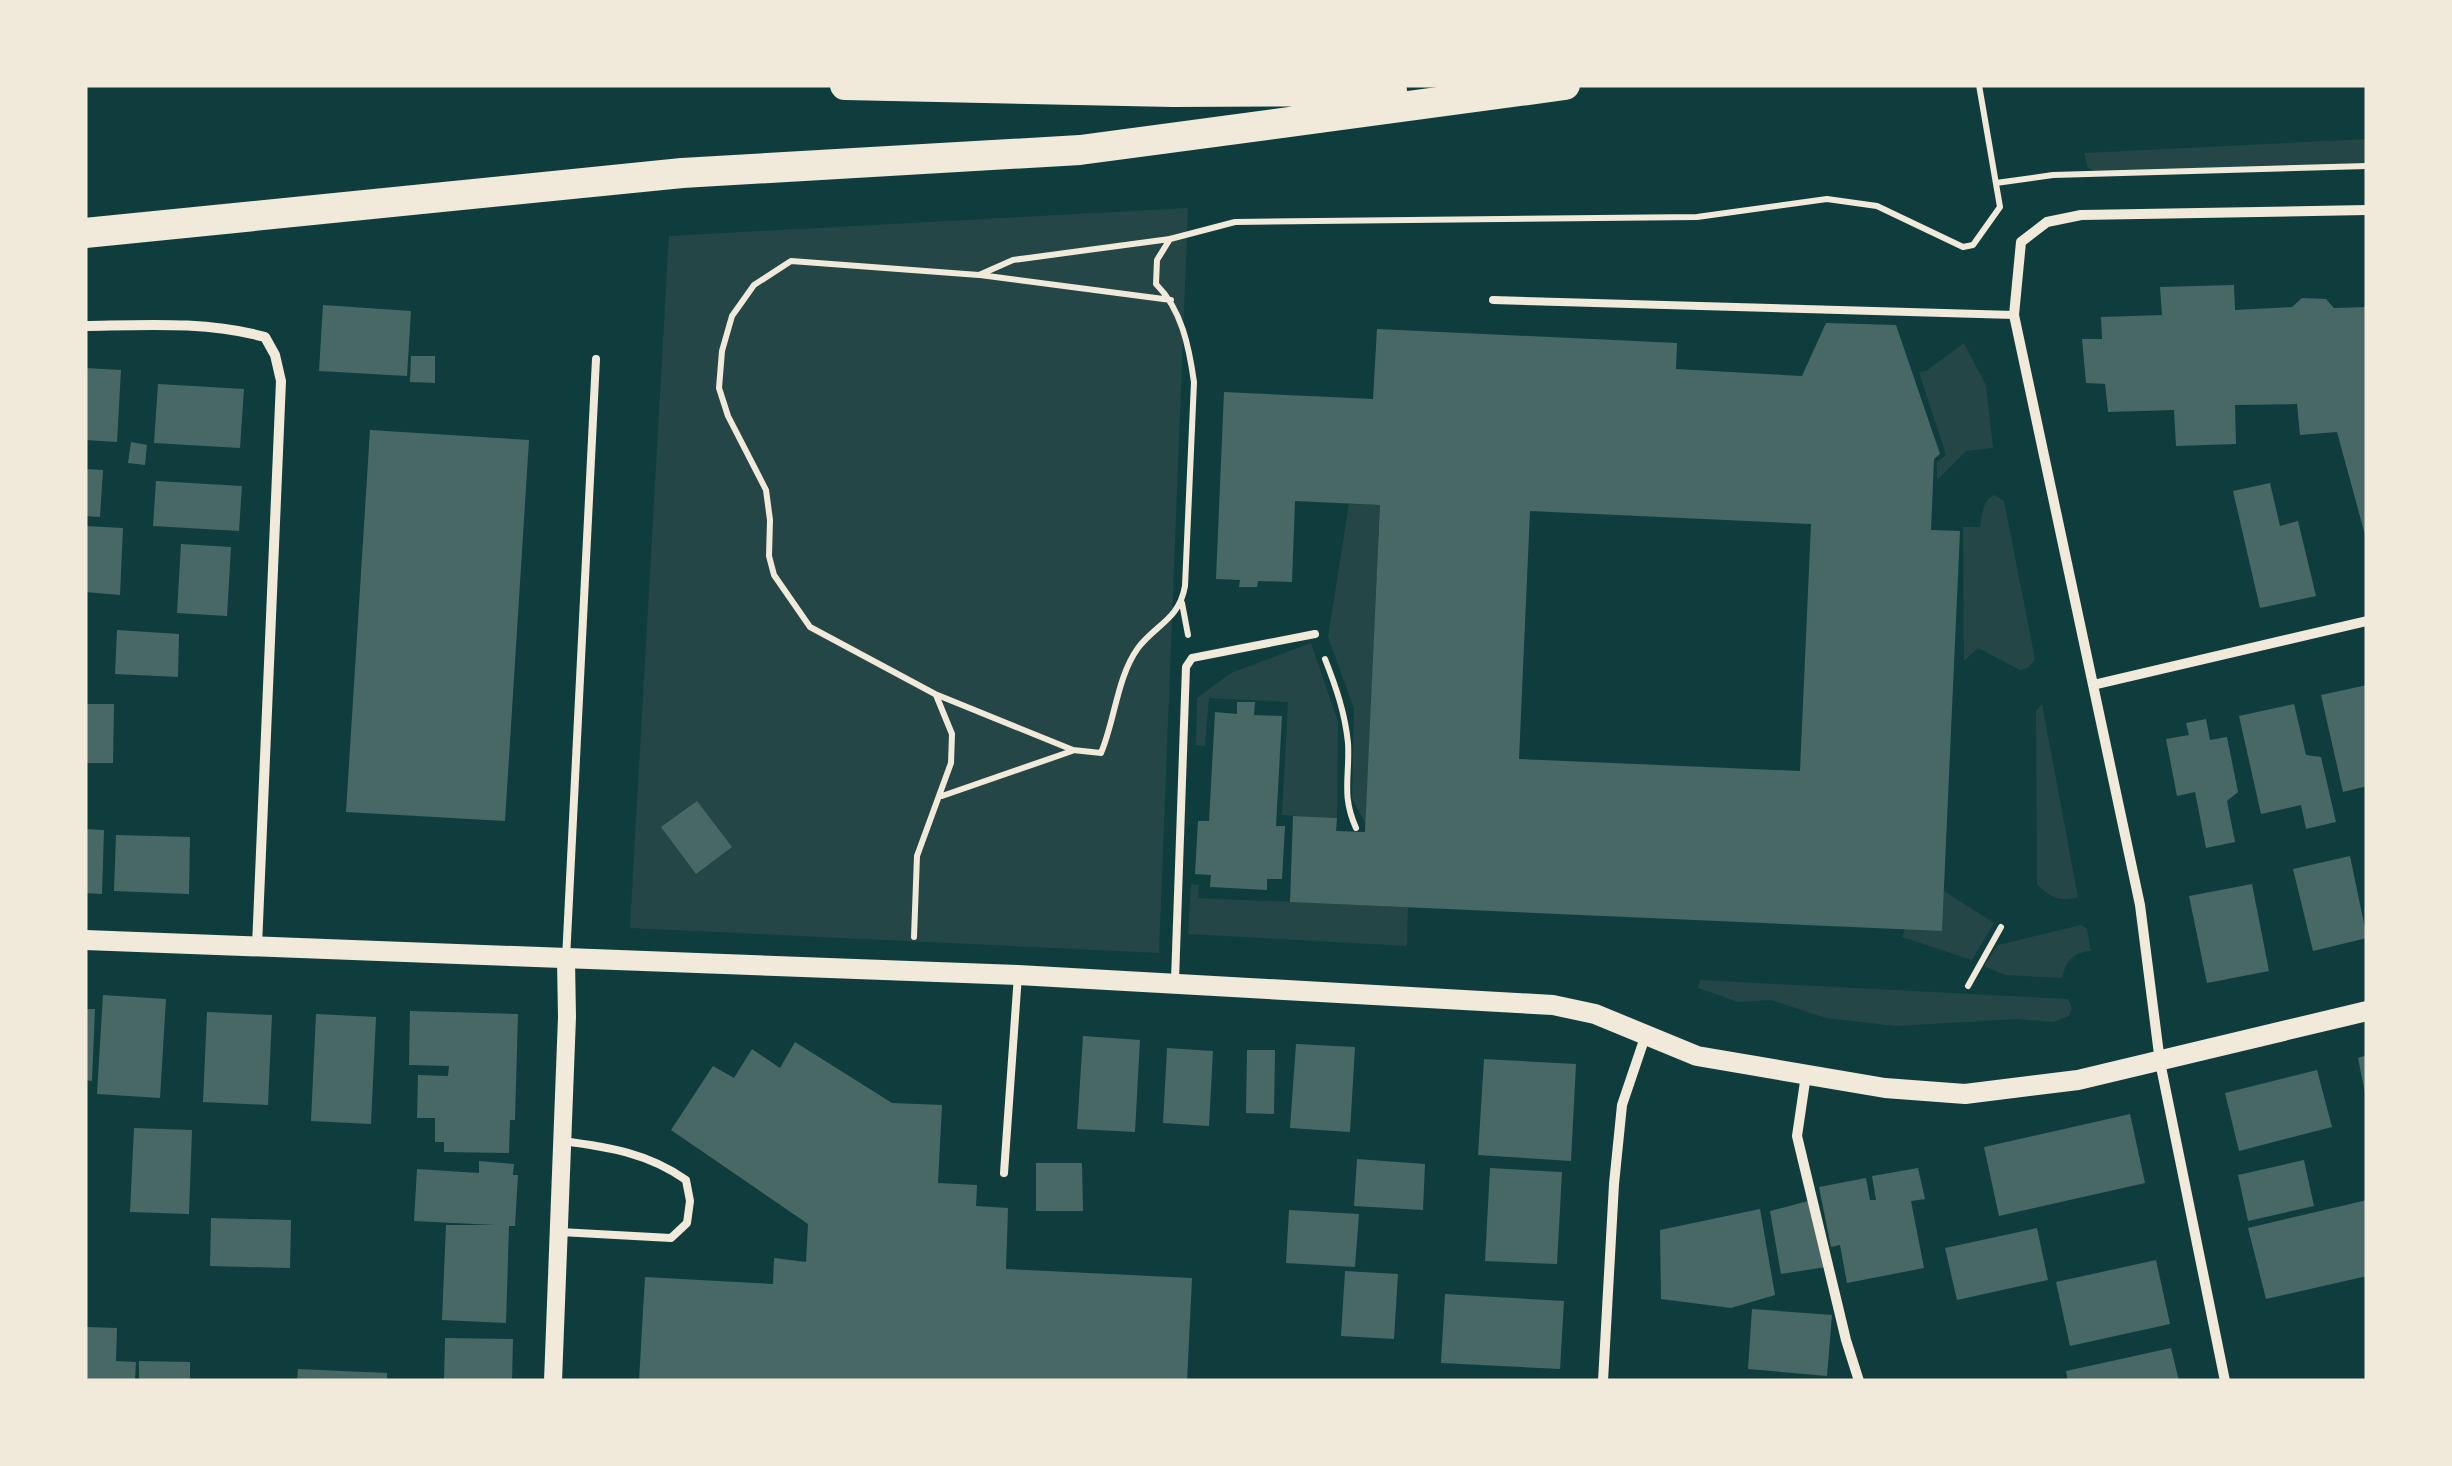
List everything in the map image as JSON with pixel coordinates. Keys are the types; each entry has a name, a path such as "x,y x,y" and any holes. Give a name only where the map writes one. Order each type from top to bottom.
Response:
{"highway":[{"path":"845,85 1256,93 1536,85"},
{"path":"85,234 682,173 1080,150 1565,85"}],"main road":[{"path":"85,940 1018,976 1553,1005 1594,1014 1698,1056 1885,1088 1966,1094 2078,1080 2367,1012"}],"street":[{"path":"2224,1381 2160,1062 2140,904 2014,315 2021,242 2047,222 2081,215 2367,210"},
{"path":"85,326 191,325 240,330 265,337 275,355 281,381 257,947"},
{"path":"2093,685 2367,621"},
{"path":"553,1381 566,960"},
{"path":"1603,1381 1622,1105 1646,1037"},
{"path":"1806,1076 1797,1136 1859,1381"}],"lane":[{"path":"1494,300 2014,315"},
{"path":"566,960 596,359"},
{"path":"1175,985 1186,668 1192,658 1315,634"},
{"path":"1004,1173 1018,976"},
{"path":"560,1232 671,1238 688,1223 690,1201 686,1180 665,1165 619,1148 563,1141"}],"path":[{"path":"979,274 1013,260 1170,239 1235,222 1697,217 1828,199 1877,206 1963,247 1973,246 2000,207 1979,85"},
{"path":"1996,182 2053,175 2367,166"},
{"path":"1170,239 1155,271 1156,284 1172,300 1190,353 1194,382 1182,602 1140,645 1127,666 1101,753 1073,750 935,694 810,627 774,575 768,556 770,520 766,490 728,416 720,388 722,351 732,316 754,286 791,261 979,274 1172,300"},
{"path":"1315,634 1342,706 1348,746 1345,792 1356,828"},
{"path":"913,973 917,856 952,763 952,734 935,694"},
{"path":"942,796 1073,750"},
{"path":"1968,986 2001,927"}],"shaded area":[{"path":"2367,139 2367,164 2098,172 2088,168 2084,153"},
{"path":"1188,208 1159,953 630,928 669,236"},
{"path":"1964,343 1986,385 1993,448 1966,451 1937,480 1937,462 1946,455 1919,372"},
{"path":"1994,495 2004,501 2035,659 2028,668 2020,670 1978,648 1964,661 1963,527 1980,527 1985,505"},
{"path":"1349,504 1380,505 1366,825 1352,798 1354,709 1328,637"},
{"path":"1311,643 1338,722 1337,818 1282,815 1288,702 1209,698 1205,746 1196,745 1197,698 1231,673"},
{"path":"2042,704 2078,897 2056,898 2037,884 2036,711"},
{"path":"1191,884 1199,885 1198,898 1408,907 1407,946 1188,934"},
{"path":"1944,891 1994,923 1972,960 1902,937 1905,929"},
{"path":"2081,925 2087,929 2091,951 2071,958 2062,978 2005,975 1984,966 1998,945"},
{"path":"1700,980 2068,999 2072,1008 2069,1016 2053,1022 2017,1019 1896,1026 1826,1018 1771,1000 1738,1002 1698,988"}],"building":[{"path":"2234,285 2235,310 2292,307 2302,298 2326,299 2334,308 2367,307 2367,542 2337,432 2300,435 2297,404 2235,405 2236,444 2176,446 2174,410 2108,412 2105,384 2086,383 2082,339 2102,339 2101,317 2162,315 2160,287"},
{"path":"323,305 411,311 407,376 319,371"},
{"path":"1826,323 1896,325 1940,454 1934,459 1931,530 1960,531 1942,931 1290,902 1293,816 1337,818 1336,831 1365,832 1380,505 1295,501 1292,582 1258,581 1257,587 1239,587 1240,580 1216,579 1224,392 1373,399 1377,329 1677,343 1676,369 1802,376","holes":["1530,511 1811,524 1800,771 1519,759"]},
{"path":"411,356 435,356 435,383 410,382"},
{"path":"85,368 121,370 117,442 85,440"},
{"path":"158,384 244,389 240,448 154,443"},
{"path":"370,430 529,440 505,821 346,812"},
{"path":"131,442 147,445 145,465 128,463"},
{"path":"85,469 103,470 100,517 85,516"},
{"path":"156,481 242,486 239,531 153,526"},
{"path":"2270,483 2280,526 2298,521 2316,596 2260,608 2233,491"},
{"path":"85,526 123,528 120,595 85,592"},
{"path":"181,544 231,547 227,616 177,613"},
{"path":"117,630 179,634 178,677 115,674"},
{"path":"2367,685 2367,786 2343,792 2321,695"},
{"path":"1237,702 1255,702 1254,715 1282,716 1276,826 1285,826 1282,879 1267,879 1267,890 1210,887 1211,875 1195,874 1198,821 1209,821 1215,712 1237,714"},
{"path":"85,704 114,704 113,763 85,763"},
{"path":"2294,704 2306,755 2321,757 2336,822 2306,829 2301,805 2261,814 2239,716"},
{"path":"2206,719 2210,740 2227,737 2238,792 2227,801 2235,842 2206,848 2195,792 2177,796 2166,739 2189,735 2186,723"},
{"path":"697,801 732,847 696,874 661,827"},
{"path":"85,829 104,830 102,894 85,893"},
{"path":"116,835 190,837 189,894 114,891"},
{"path":"2350,856 2367,938 2313,951 2293,869"},
{"path":"2252,884 2269,971 2207,983 2189,896"},
{"path":"103,995 166,999 160,1098 97,1094"},
{"path":"85,1009 95,1009 92,1081 85,1080"},
{"path":"410,1011 518,1014 515,1120 510,1120 509,1153 444,1152 444,1142 435,1142 435,1118 417,1118 418,1075 448,1076 449,1066 409,1065"},
{"path":"207,1012 272,1015 268,1105 203,1102"},
{"path":"316,1014 376,1017 371,1124 311,1121"},
{"path":"1083,1036 1140,1040 1135,1132 1077,1129"},
{"path":"795,1042 892,1103 942,1105 938,1183 977,1185 976,1206 1008,1208 1006,1269 1192,1278 1187,1381 639,1381 645,1277 773,1284 774,1258 806,1262 808,1224 671,1130 713,1066 734,1078 752,1049 780,1068"},
{"path":"1296,1044 1355,1047 1350,1132 1290,1128"},
{"path":"1167,1048 1213,1051 1209,1126 1163,1123"},
{"path":"1247,1050 1275,1050 1274,1114 1246,1113"},
{"path":"2367,1055 2367,1093 2365,1093 2358,1058"},
{"path":"1484,1059 1576,1064 1571,1161 1478,1155"},
{"path":"2317,1070 2332,1127 2239,1151 2225,1093"},
{"path":"2130,1114 2145,1183 1999,1216 1984,1147"},
{"path":"134,1128 192,1130 189,1214 130,1212"},
{"path":"1357,1159 1425,1164 1423,1210 1354,1206"},
{"path":"2304,1160 2314,1206 2248,1221 2238,1175"},
{"path":"479,1161 514,1164 513,1175 518,1175 515,1226 509,1226 506,1323 442,1320 446,1225 495,1225 414,1221 417,1169 479,1173"},
{"path":"1036,1163 1082,1163 1083,1211 1036,1211"},
{"path":"1490,1168 1562,1172 1557,1264 1485,1261"},
{"path":"1918,1168 1925,1199 1911,1201 1924,1268 1847,1283 1840,1245 1831,1247 1819,1187 1866,1178 1870,1200 1876,1200 1872,1176"},
{"path":"1812,1200 1826,1267 1781,1274 1770,1211"},
{"path":"2367,1200 2367,1276 2266,1299 2248,1228"},
{"path":"1760,1209 1775,1295 1731,1308 1661,1299 1660,1230"},
{"path":"1289,1210 1359,1214 1355,1267 1286,1263"},
{"path":"211,1218 291,1220 290,1268 210,1266"},
{"path":"2037,1228 2048,1280 1957,1300 1945,1248"},
{"path":"2156,1260 2170,1324 2070,1346 2056,1282"},
{"path":"1345,1271 1398,1274 1394,1339 1341,1336"},
{"path":"1445,1294 1564,1301 1560,1369 1441,1363"},
{"path":"1752,1309 1832,1315 1827,1376 1748,1369"},
{"path":"86,1327 117,1328 116,1361 136,1362 135,1381 85,1381"},
{"path":"445,1338 513,1339 512,1381 444,1381"},
{"path":"2171,1348 2179,1381 2068,1381 2066,1371"},
{"path":"139,1361 190,1362 190,1381 139,1381"},
{"path":"298,1369 387,1373 387,1381 297,1381"}]}
